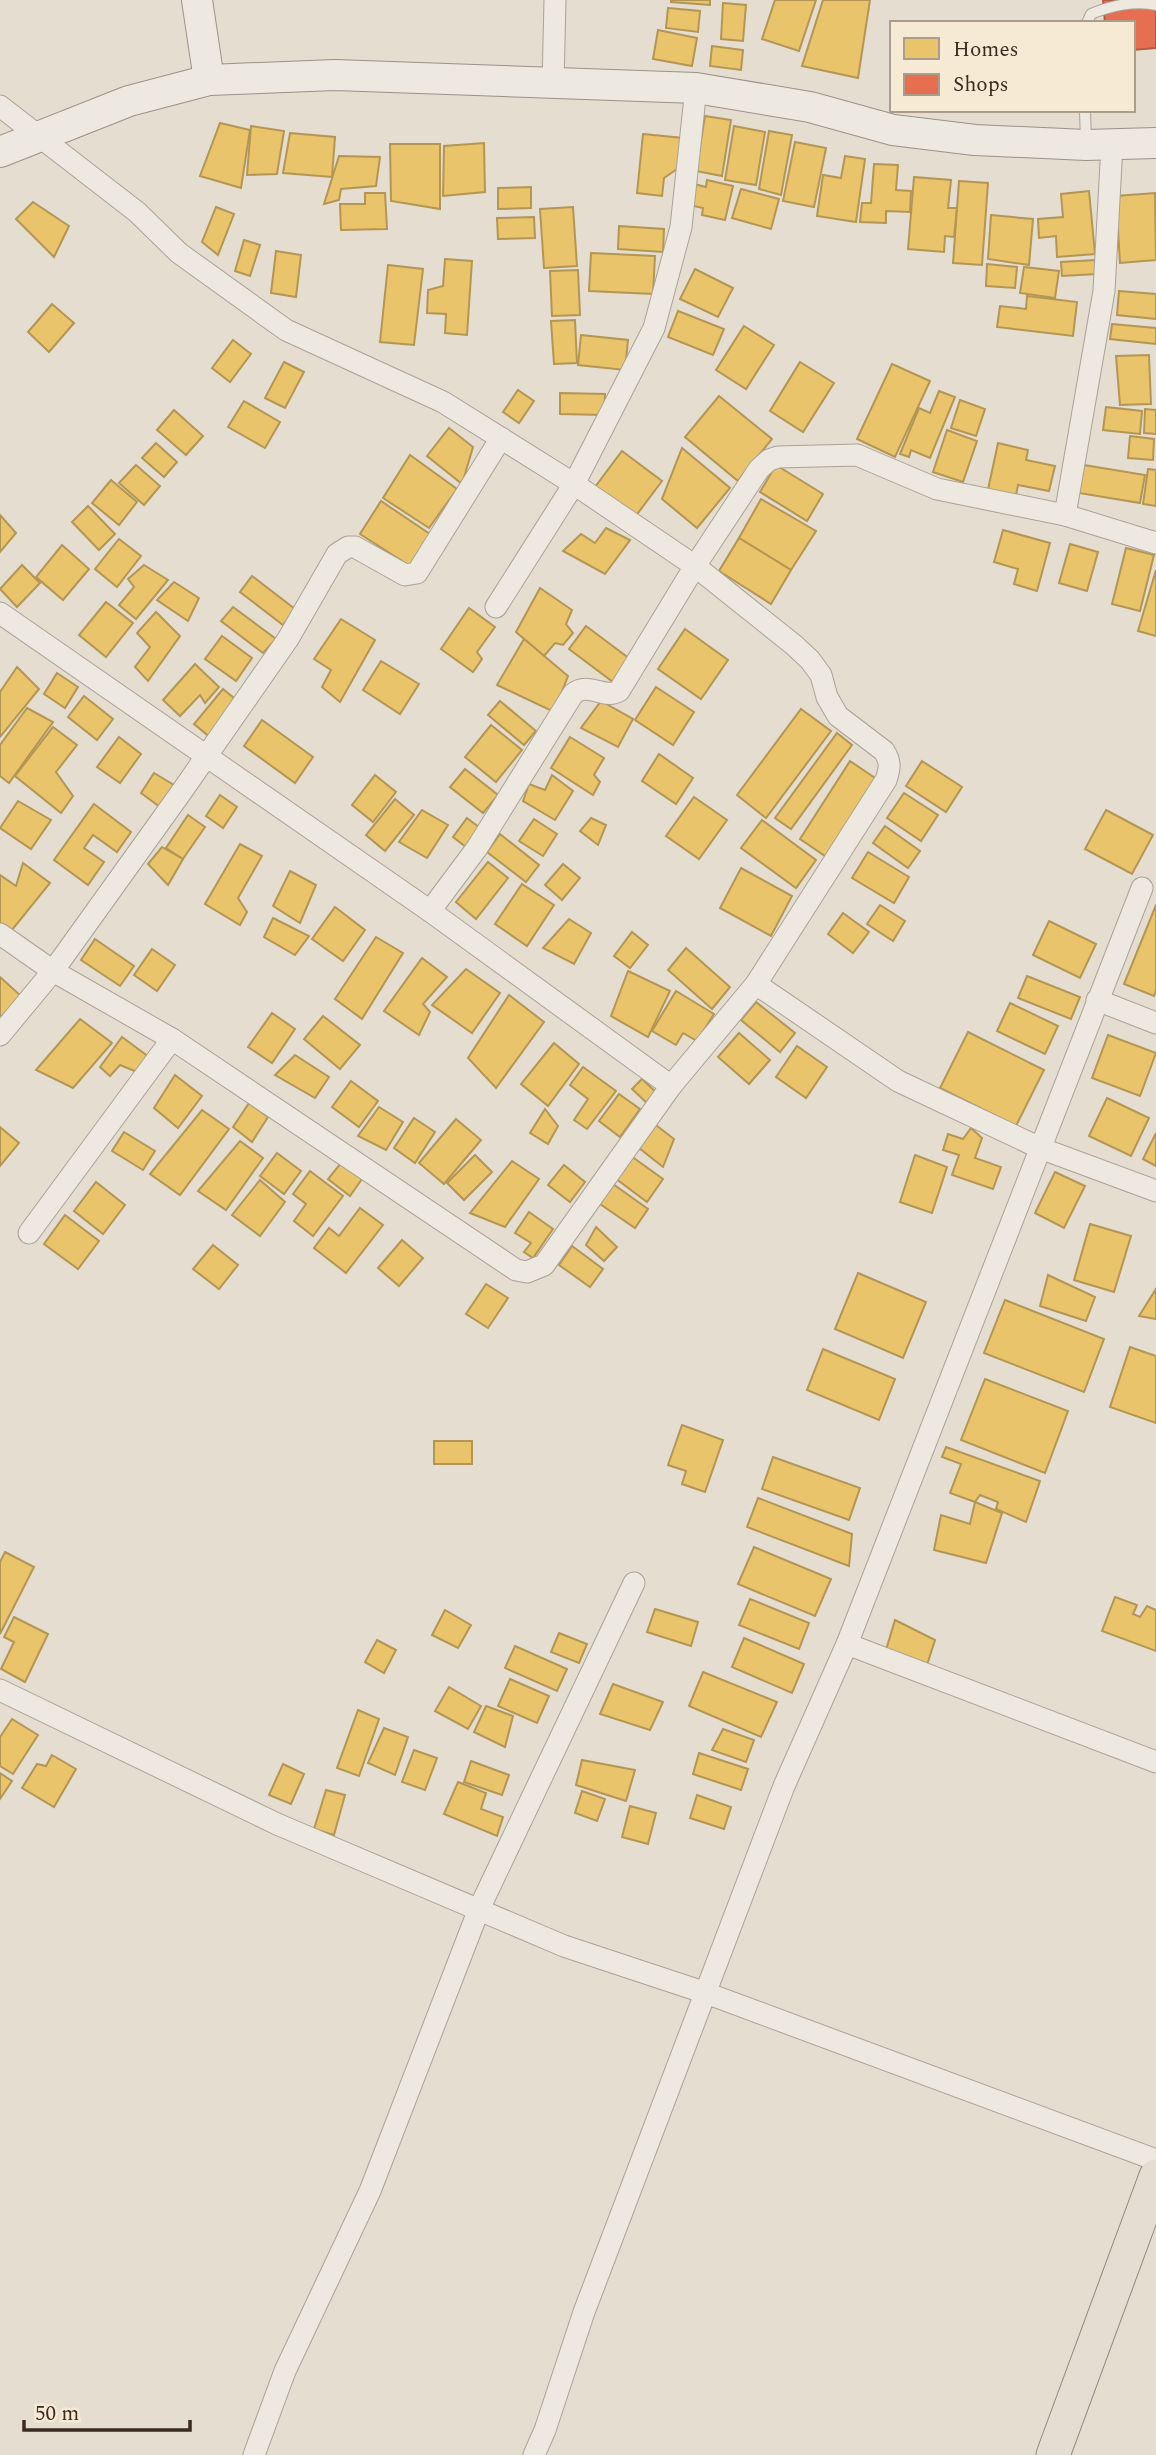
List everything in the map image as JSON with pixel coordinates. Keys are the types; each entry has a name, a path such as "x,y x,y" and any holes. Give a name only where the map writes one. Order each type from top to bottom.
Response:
{"main road":[{"path":"1054,2455 1156,2176"}],"street":[{"path":"197,0 209,80"},
{"path":"553,84 555,0"},
{"path":"0,152 128,101 209,80 335,75 696,88 810,107 893,130 975,141 1099,145 1156,143"},
{"path":"496,607 574,484 654,328 681,227 696,88"},
{"path":"0,106 137,212 179,253 286,330 443,402 574,484 695,566 810,660 821,675 827,697 838,716 884,751 889,759 890,769 886,780 756,984 671,1086 544,1265 527,1272 516,1270 172,1039 53,971 0,934"},
{"path":"1065,515 1104,291 1099,145"},
{"path":"0,1035 53,971 180,794 288,639 337,554 348,547 355,547 405,575 417,573 500,438"},
{"path":"430,911 477,848 573,694 588,688 610,695 619,691 695,566 759,469 769,460 778,457 858,455 937,489 1065,515 1156,543"},
{"path":"0,613 430,911 671,1086"},
{"path":"534,2455 545,2430 584,2312 784,1786 847,1644 1142,888"},
{"path":"756,984 898,1081 1040,1148 1156,1191"},
{"path":"1097,1000 1156,1023"},
{"path":"29,1233 172,1039"},
{"path":"254,2455 285,2371 370,2191 479,1909 634,1583"},
{"path":"847,1644 1156,1762"},
{"path":"0,1690 277,1824 564,1946 706,1993 1156,2160"}],"lane":[{"path":"1088,21 1091,15 1115,5 1147,1 1156,5"},
{"path":"1086,112 1099,145"}],"building: Homes":[{"path":"710,0 710,5 671,2"},
{"path":"775,0 816,0 799,51 762,39"},
{"path":"823,0 870,0 858,78 802,66"},
{"path":"723,3 746,5 743,41 721,39"},
{"path":"668,8 700,11 698,32 666,28"},
{"path":"658,30 697,38 692,66 653,59"},
{"path":"712,46 743,50 741,70 710,66"},
{"path":"705,116 731,120 722,176 696,171"},
{"path":"220,123 250,130 241,188 200,176"},
{"path":"251,126 284,131 277,174 247,175"},
{"path":"734,126 765,132 756,185 725,180"},
{"path":"769,131 792,135 781,195 759,189"},
{"path":"290,133 335,137 332,177 283,173"},
{"path":"643,134 683,138 680,167 664,178 662,196 637,193"},
{"path":"795,142 826,148 814,207 783,201"},
{"path":"484,143 485,192 443,196 444,146"},
{"path":"390,144 440,144 440,209 391,201"},
{"path":"339,156 380,157 376,186 341,189 339,200 324,204"},
{"path":"845,156 865,159 856,222 817,216 823,175 841,178"},
{"path":"874,164 898,165 896,190 911,191 910,212 886,211 886,223 860,222 862,203 871,203"},
{"path":"914,177 951,180 948,208 957,208 954,237 945,236 944,252 908,249"},
{"path":"707,180 733,186 725,220 702,215 703,208 689,205 694,184 706,187"},
{"path":"959,181 988,183 982,265 953,263"},
{"path":"531,187 531,208 498,209 498,188"},
{"path":"741,189 779,199 771,229 732,218"},
{"path":"1089,191 1095,254 1057,257 1056,236 1039,238 1038,219 1063,217 1061,194"},
{"path":"365,193 385,193 387,229 341,230 340,204 365,204"},
{"path":"1155,193 1156,260 1120,263 1116,196"},
{"path":"33,202 69,226 54,257 16,219"},
{"path":"216,207 234,214 218,255 202,242"},
{"path":"573,207 577,266 544,268 540,209"},
{"path":"991,215 1033,219 1029,265 988,259"},
{"path":"534,217 535,238 498,239 497,218"},
{"path":"619,226 664,229 663,252 618,249"},
{"path":"244,240 260,245 250,276 235,271"},
{"path":"276,251 301,255 296,297 271,293"},
{"path":"591,253 655,256 653,294 589,291"},
{"path":"445,259 472,261 467,335 445,333 446,314 427,313 428,290 443,286"},
{"path":"1095,260 1096,274 1062,276 1061,262"},
{"path":"987,264 1017,267 1015,288 986,286"},
{"path":"388,265 423,269 414,345 380,342"},
{"path":"1024,267 1059,271 1055,298 1020,293"},
{"path":"695,269 733,288 718,317 680,299"},
{"path":"578,270 580,315 552,316 550,271"},
{"path":"1119,291 1156,294 1156,319 1117,315"},
{"path":"1027,296 1077,302 1073,336 997,327 1000,306 1026,309"},
{"path":"52,304 74,323 49,352 28,332"},
{"path":"678,311 724,329 713,355 668,337"},
{"path":"575,320 577,363 554,364 551,321"},
{"path":"1112,324 1156,328 1156,344 1110,339"},
{"path":"744,326 774,345 746,389 716,370"},
{"path":"581,335 628,340 625,370 578,365"},
{"path":"233,340 251,354 230,382 212,368"},
{"path":"1149,355 1151,404 1120,405 1116,356"},
{"path":"284,362 304,372 285,408 265,398"},
{"path":"800,362 834,383 803,432 770,411"},
{"path":"892,364 930,381 895,457 857,439"},
{"path":"518,390 534,401 519,423 503,412"},
{"path":"939,391 955,397 930,458 911,450 909,457 900,454 919,408 930,413"},
{"path":"560,393 605,394 604,415 560,414"},
{"path":"719,396 772,439 738,481 685,437"},
{"path":"960,400 985,409 976,436 951,428"},
{"path":"244,401 280,422 265,448 228,427"},
{"path":"1106,407 1142,411 1140,434 1103,430"},
{"path":"1145,409 1156,410 1156,434 1144,433"},
{"path":"174,410 203,436 186,455 157,430"},
{"path":"449,428 473,447 462,484 427,456"},
{"path":"947,430 977,441 963,482 933,472"},
{"path":"1130,436 1154,439 1153,460 1128,458"},
{"path":"156,443 177,462 164,477 142,458"},
{"path":"998,443 1028,450 1026,460 1055,466 1049,491 1018,485 1015,501 987,494"},
{"path":"682,448 730,488 697,528 662,499"},
{"path":"622,451 662,481 635,517 595,487"},
{"path":"410,455 457,489 429,528 383,498"},
{"path":"136,465 160,486 144,505 119,483"},
{"path":"776,465 823,494 807,521 760,492"},
{"path":"1084,465 1145,475 1140,503 1079,493"},
{"path":"1148,469 1156,470 1156,506 1143,504"},
{"path":"111,480 137,502 119,525 92,503"},
{"path":"761,499 816,531 791,570 739,538"},
{"path":"381,501 430,534 410,566 360,534"},
{"path":"88,506 115,534 99,550 72,522"},
{"path":"0,515 16,533 0,552"},
{"path":"606,528 630,540 605,574 563,551 581,534 595,543"},
{"path":"1003,530 1050,543 1037,591 1014,584 1018,569 994,562"},
{"path":"739,538 791,570 771,604 719,571"},
{"path":"119,539 141,556 117,587 95,569"},
{"path":"1070,544 1098,552 1087,591 1059,583"},
{"path":"62,545 89,569 63,600 36,577"},
{"path":"1126,548 1154,555 1140,611 1112,604"},
{"path":"22,565 40,583 17,607 0,589"},
{"path":"144,565 168,580 136,619 119,605 134,587 128,579"},
{"path":"1156,570 1156,636 1138,631"},
{"path":"252,576 295,609 283,625 240,592"},
{"path":"174,582 199,598 188,621 157,600"},
{"path":"540,588 572,610 566,624 573,633 563,645 555,643 544,656 516,632"},
{"path":"106,602 133,623 106,657 79,635"},
{"path":"233,607 276,639 263,653 221,621"},
{"path":"469,608 495,627 477,652 482,659 473,672 441,649"},
{"path":"156,612 180,636 148,681 135,667 150,647 137,633"},
{"path":"341,619 375,640 340,702 322,687 331,670 314,659"},
{"path":"586,626 630,659 613,682 569,649"},
{"path":"685,629 728,660 701,699 658,669"},
{"path":"222,636 252,658 236,681 205,659"},
{"path":"524,639 568,676 554,712 497,685"},
{"path":"381,661 419,684 400,714 363,690"},
{"path":"195,664 219,687 205,703 200,695 180,716 163,700"},
{"path":"17,667 39,689 0,737 0,692"},
{"path":"57,673 78,687 65,708 44,694"},
{"path":"656,687 694,712 673,745 635,720"},
{"path":"223,689 240,703 211,738 194,724"},
{"path":"84,696 113,719 97,740 68,717"},
{"path":"500,701 536,731 524,745 488,715"},
{"path":"601,701 633,719 618,747 581,728"},
{"path":"27,708 53,722 9,783 0,776 0,745"},
{"path":"801,709 831,731 766,818 737,795"},
{"path":"262,720 313,757 295,783 244,746"},
{"path":"491,725 522,750 496,782 465,757"},
{"path":"53,727 77,745 56,772 73,796 61,813 15,776"},
{"path":"837,733 852,745 791,829 775,818"},
{"path":"119,737 141,754 120,783 97,767"},
{"path":"570,737 604,758 594,775 600,782 593,795 551,768"},
{"path":"659,754 693,778 676,804 642,781"},
{"path":"850,761 878,780 828,858 800,839"},
{"path":"922,761 962,787 946,812 906,786"},
{"path":"465,769 498,795 483,813 450,787"},
{"path":"154,773 174,785 160,807 141,793"},
{"path":"375,775 396,792 373,822 352,805"},
{"path":"552,775 573,791 555,820 523,801 529,784 545,790"},
{"path":"904,793 938,815 921,841 887,818"},
{"path":"220,795 237,807 223,828 206,816"},
{"path":"694,797 727,820 699,859 666,836"},
{"path":"395,799 414,815 385,851 366,835"},
{"path":"18,801 51,820 31,849 0,828"},
{"path":"94,804 131,832 117,852 93,835 84,848 104,862 88,885 54,860"},
{"path":"422,810 448,825 427,858 399,842"},
{"path":"1106,810 1153,835 1132,874 1085,849"},
{"path":"188,815 205,827 183,859 166,848"},
{"path":"467,818 480,828 466,847 453,837"},
{"path":"591,818 606,825 598,845 580,831"},
{"path":"534,819 557,834 543,856 519,841"},
{"path":"762,820 816,860 796,888 741,848"},
{"path":"885,826 920,851 908,868 873,843"},
{"path":"500,834 539,865 526,882 487,852"},
{"path":"240,844 262,856 238,898 247,912 240,925 205,904"},
{"path":"162,847 183,859 168,885 148,864"},
{"path":"868,852 909,877 894,903 852,878"},
{"path":"488,862 508,878 476,919 456,902"},
{"path":"23,863 50,883 12,930 0,923 0,875 16,886"},
{"path":"563,864 580,878 562,900 545,885"},
{"path":"741,868 792,896 771,936 720,908"},
{"path":"290,871 316,885 300,923 273,906"},
{"path":"522,884 554,905 527,946 495,924"},
{"path":"880,905 905,921 893,941 867,924"},
{"path":"1156,905 1156,990 1154,996 1124,984"},
{"path":"335,907 365,930 343,961 312,939"},
{"path":"843,913 869,932 853,953 828,934"},
{"path":"273,918 309,936 295,955 264,937"},
{"path":"569,919 591,933 574,964 543,948"},
{"path":"1049,921 1096,944 1080,978 1033,955"},
{"path":"632,932 648,945 630,968 614,956"},
{"path":"376,937 403,953 362,1019 335,999"},
{"path":"95,939 134,966 120,986 81,960"},
{"path":"686,948 730,987 712,1009 668,970"},
{"path":"152,949 175,965 157,991 134,975"},
{"path":"422,958 447,977 423,1004 430,1012 419,1035 384,1011"},
{"path":"466,969 500,993 472,1033 432,1005"},
{"path":"628,971 670,991 648,1037 611,1016"},
{"path":"1027,976 1080,997 1071,1019 1018,998"},
{"path":"0,977 21,996 3,1017 0,1015"},
{"path":"676,991 714,1014 697,1041 683,1033 676,1045 652,1031"},
{"path":"509,995 544,1022 496,1088 468,1058"},
{"path":"756,1002 795,1033 780,1052 741,1020"},
{"path":"1010,1003 1058,1026 1045,1054 997,1031"},
{"path":"272,1013 295,1029 272,1063 248,1047"},
{"path":"323,1016 360,1045 340,1069 304,1039"},
{"path":"80,1019 112,1043 73,1088 36,1070"},
{"path":"968,1032 1044,1070 1016,1126 940,1088"},
{"path":"739,1033 770,1060 749,1084 718,1057"},
{"path":"1108,1035 1156,1053 1140,1096 1092,1078"},
{"path":"122,1037 149,1057 137,1072 120,1065 110,1076 100,1067"},
{"path":"554,1043 579,1064 548,1106 521,1084"},
{"path":"797,1046 827,1067 806,1098 776,1077"},
{"path":"295,1055 329,1077 315,1098 275,1075"},
{"path":"583,1067 616,1091 587,1129 574,1120 588,1099 570,1085"},
{"path":"175,1075 202,1096 178,1128 154,1108"},
{"path":"642,1079 658,1094 648,1104 632,1089"},
{"path":"351,1081 378,1101 359,1127 332,1107"},
{"path":"619,1094 640,1109 620,1137 599,1121"},
{"path":"1107,1098 1149,1118 1131,1156 1089,1136"},
{"path":"249,1103 268,1117 252,1142 233,1127"},
{"path":"379,1107 403,1122 386,1150 358,1136"},
{"path":"545,1109 558,1126 548,1144 530,1133"},
{"path":"202,1110 229,1129 180,1195 150,1174"},
{"path":"414,1118 435,1132 415,1163 394,1148"},
{"path":"456,1119 481,1140 444,1184 419,1163"},
{"path":"652,1122 674,1139 663,1167 634,1144"},
{"path":"0,1127 19,1143 0,1166"},
{"path":"971,1128 982,1138 975,1158 1001,1167 993,1189 952,1175 959,1155 943,1150 948,1134 963,1139"},
{"path":"124,1132 155,1151 143,1170 112,1151"},
{"path":"1156,1133 1156,1166 1143,1159"},
{"path":"240,1141 263,1158 226,1210 198,1191"},
{"path":"277,1153 301,1171 284,1194 260,1176"},
{"path":"475,1155 492,1172 464,1200 447,1183"},
{"path":"915,1155 947,1167 932,1213 900,1202"},
{"path":"631,1156 663,1179 647,1202 615,1178"},
{"path":"512,1161 539,1179 505,1227 470,1213"},
{"path":"341,1163 362,1179 350,1196 328,1179"},
{"path":"564,1165 585,1182 570,1202 548,1185"},
{"path":"310,1171 343,1196 313,1236 294,1221 306,1204 293,1194"},
{"path":"1055,1172 1085,1186 1064,1228 1035,1213"},
{"path":"260,1180 285,1202 260,1236 232,1215"},
{"path":"96,1182 125,1205 103,1234 74,1211"},
{"path":"613,1184 648,1209 635,1228 600,1204"},
{"path":"360,1208 383,1225 346,1273 314,1248 329,1228 339,1236"},
{"path":"529,1212 553,1229 533,1258 524,1252 531,1243 515,1233"},
{"path":"65,1215 99,1241 78,1269 44,1244"},
{"path":"1090,1224 1131,1236 1114,1292 1074,1280"},
{"path":"596,1227 617,1247 604,1261 586,1245"},
{"path":"402,1240 423,1258 399,1286 378,1268"},
{"path":"213,1245 238,1265 219,1289 193,1269"},
{"path":"572,1246 603,1269 590,1287 559,1265"},
{"path":"858,1273 926,1302 903,1358 835,1329"},
{"path":"1048,1275 1095,1297 1086,1321 1040,1306"},
{"path":"486,1284 508,1298 488,1328 466,1314"},
{"path":"1156,1289 1156,1319 1139,1316"},
{"path":"1005,1300 1104,1339 1084,1392 984,1353"},
{"path":"1130,1347 1156,1356 1156,1423 1110,1407"},
{"path":"823,1349 895,1379 879,1420 807,1390"},
{"path":"985,1379 1068,1411 1045,1473 961,1440"},
{"path":"682,1425 723,1440 705,1492 682,1484 686,1471 668,1465"},
{"path":"434,1441 472,1441 472,1464 434,1464"},
{"path":"946,1447 1040,1481 1026,1522 996,1509 998,1502 980,1495 975,1502 950,1493 961,1464 942,1457"},
{"path":"773,1457 860,1488 849,1520 762,1489"},
{"path":"758,1498 852,1534 849,1566 747,1527"},
{"path":"975,1502 1002,1513 986,1563 934,1550 941,1515 970,1524"},
{"path":"754,1547 831,1579 815,1616 738,1584"},
{"path":"5,1552 34,1567 0,1634 0,1562"},
{"path":"1115,1597 1137,1605 1133,1614 1140,1617 1147,1606 1156,1610 1156,1651 1102,1631"},
{"path":"750,1599 809,1623 799,1649 739,1625"},
{"path":"655,1609 698,1622 691,1646 647,1632"},
{"path":"445,1610 471,1625 458,1648 432,1635"},
{"path":"14,1617 48,1634 25,1682 1,1669 14,1642 4,1637"},
{"path":"895,1620 935,1640 927,1665 886,1650"},
{"path":"559,1633 587,1644 579,1663 551,1652"},
{"path":"744,1638 804,1664 792,1693 732,1667"},
{"path":"377,1640 396,1650 384,1673 365,1662"},
{"path":"515,1646 567,1669 557,1691 505,1668"},
{"path":"703,1672 777,1702 761,1737 689,1706"},
{"path":"510,1679 549,1696 537,1723 498,1706"},
{"path":"613,1684 663,1702 650,1730 600,1714"},
{"path":"449,1687 481,1706 468,1729 435,1711"},
{"path":"486,1706 513,1716 505,1747 474,1732"},
{"path":"358,1710 379,1719 359,1776 337,1768"},
{"path":"12,1719 38,1735 13,1774 0,1766 0,1737"},
{"path":"384,1728 408,1737 395,1775 368,1763"},
{"path":"723,1729 754,1740 746,1762 712,1750"},
{"path":"414,1750 437,1758 425,1790 402,1782"},
{"path":"699,1753 748,1769 741,1790 693,1774"},
{"path":"52,1755 76,1769 54,1807 22,1788 37,1764 46,1766"},
{"path":"582,1760 635,1770 626,1801 576,1785"},
{"path":"471,1761 509,1775 502,1795 464,1782"},
{"path":"283,1764 304,1774 291,1804 269,1795"},
{"path":"0,1773 12,1781 0,1799"},
{"path":"458,1782 486,1793 481,1809 503,1817 497,1836 444,1814"},
{"path":"326,1790 345,1795 334,1835 314,1829"},
{"path":"582,1791 605,1799 597,1821 575,1813"},
{"path":"697,1795 731,1807 724,1829 690,1818"},
{"path":"630,1806 656,1813 648,1844 622,1837"}],"building: Shops":[{"path":"1103,0 1156,0 1156,48 1135,50 1135,21 1105,21"}]}
